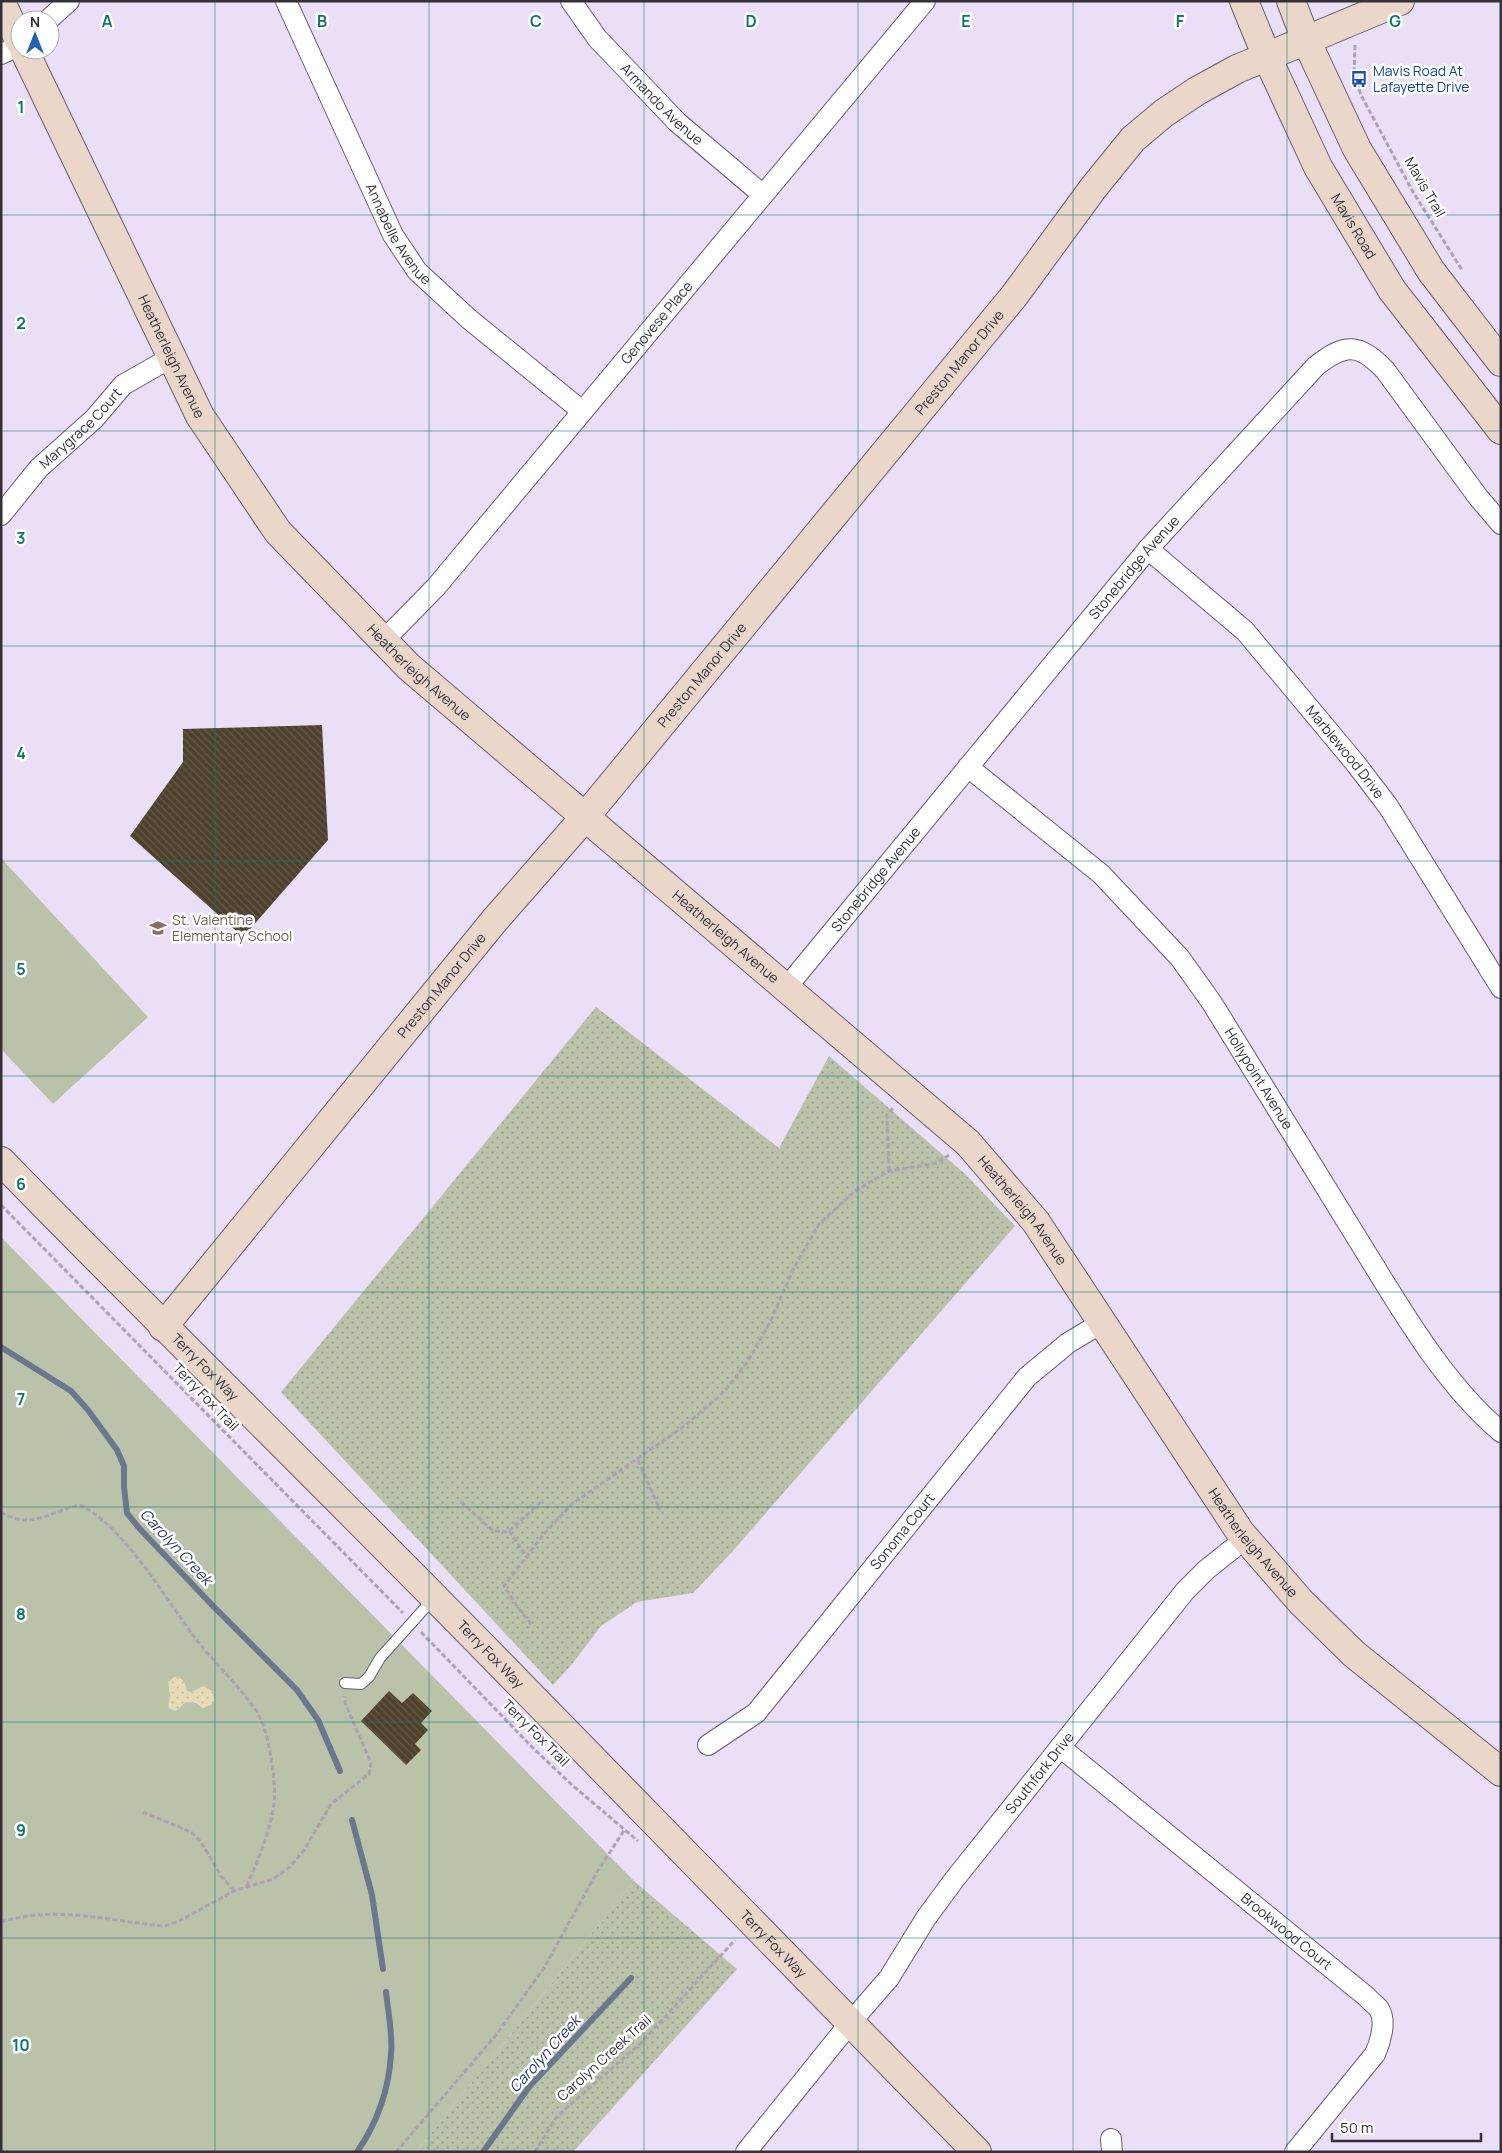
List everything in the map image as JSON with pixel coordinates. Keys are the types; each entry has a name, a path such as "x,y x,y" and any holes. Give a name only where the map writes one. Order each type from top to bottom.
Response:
{"street":[{"path":"59,10 69,1"},
{"name":"Annabelle Avenue","path":"286,1 393,235 417,272 582,411"},
{"name":"Armando Avenue","path":"571,1 597,38 677,122 763,195"},
{"name":"Mavis Road","path":"1244,1 1267,57 1318,167 1392,290 1501,430"},
{"path":"1291,1 1306,40 1362,157 1431,272 1501,362"},
{"name":"Preston Manor Drive","path":"164,1327 494,921 585,818 1014,296 1088,194 1134,140 1164,113 1197,91 1237,69 1400,1"},
{"path":"1,2 10,21"},
{"name":"Genovese Place","path":"384,641 436,587 763,195 920,3"},
{"name":"Heatherleigh Avenue","path":"29,60 200,416 278,532 408,667 968,1143 1036,1222 1103,1322 1187,1454 1246,1538 1301,1602 1354,1654 1501,1772"},
{"name":"Stonebridge Avenue","path":"786,988 1148,549 1316,366 1331,354 1352,348 1364,351 1384,370 1501,524"},
{"name":"Marygrace Court","path":"1,514 39,468 94,419 124,385 172,357"},
{"name":"Marblewood Drive","path":"1148,549 1245,631 1356,764 1388,806 1501,988"},
{"name":"Hollypoint Avenue","path":"968,767 1101,874 1180,958 1212,1004 1404,1314 1445,1372 1486,1420 1501,1432"},
{"name":"Terry Fox Way","path":"1,1161 504,1667 633,1820 850,2023 977,2152"},
{"name":"Sonoma Court","path":"708,1745 756,1713 1027,1377 1068,1343 1103,1322"},
{"name":"Southfork Drive","path":"746,2152 850,2023 889,1978 926,1918 954,1880 1185,1591 1206,1570 1246,1538"},
{"name":"Brookwood Court","path":"1060,1747 1367,1997 1378,2009 1381,2015 1381,2039 1375,2054 1296,2152"}],"lane":[{"path":"345,1683 361,1684 368,1677 380,1658 434,1598"}],"path":[{"name":"Mavis Trail","path":"1356,48 1354,74 1361,95 1414,192 1464,272"},
{"path":"889,1170 887,1115 906,1090"},
{"path":"531,1624 504,1586 544,1534 572,1504 683,1428 723,1393 748,1360 770,1324 794,1268 819,1224 856,1192 889,1170 936,1163 968,1143"},
{"name":"Terry Fox Trail","path":"1,1205 394,1605"},
{"path":"638,1460 660,1510"},
{"path":"461,1502 493,1531 510,1531 543,1500"},
{"path":"1,1512 24,1521 46,1517 80,1505 90,1510 115,1531 196,1639 258,1714 265,1731 274,1793 268,1828 246,1888"},
{"path":"510,1531 527,1557"},
{"name":"Terry Fox Trail","path":"424,1635 532,1747 572,1785 633,1820 637,1841"},
{"path":"1,1922 22,1916 53,1913 164,1926 176,1922 234,1891 273,1879 290,1867 304,1850 331,1804 369,1774 371,1763 345,1703 345,1683"},
{"path":"144,1812 192,1832 201,1842 221,1876 234,1891"},
{"path":"396,2152 496,2034 544,1968 597,1872 633,1820"},
{"name":"Carolyn Creek Trail","path":"535,2152 557,2116 640,2044 735,1940"}],"green space":[{"path":"1,858 148,1017 53,1104 1,1049"},
{"path":"596,1007 779,1148 829,1056 965,1174 1015,1226 732,1552 693,1593 637,1602 601,1626 573,1663 553,1685 281,1392"},
{"path":"1,1237 634,1881 416,2152 1,2152"},
{"path":"634,1881 737,1969 573,2152 416,2152"}],"sand":[{"path":"178,1676 184,1681 187,1691 191,1692 204,1686 213,1692 214,1701 211,1705 203,1708 196,1703 186,1702 176,1711 168,1708 170,1695 168,1682"}],"building":[{"path":"322,725 328,840 243,937 130,836 183,762 183,729"},
{"path":"389,1691 402,1703 413,1693 432,1711 421,1723 428,1730 415,1744 421,1750 406,1765 361,1721"}],"waterway":[{"name":"Carolyn Creek","path":"1,1347 71,1391 88,1410 117,1450 124,1466 127,1513 213,1606 297,1690 318,1720 340,1771"},
{"name":"Carolyn Creek","path":"352,1820 372,1895 383,1969"},
{"name":"Carolyn Creek","path":"483,2152 529,2087 631,1978"},
{"name":"Carolyn Creek","path":"357,2152 376,2117 388,2080 391,2039 386,1992"}],"place":[{"name":"Mavis Road At Lafayette Drive","path":"1359,79"},
{"name":"St. Valentine Elementary School","path":"158,928"}]}
